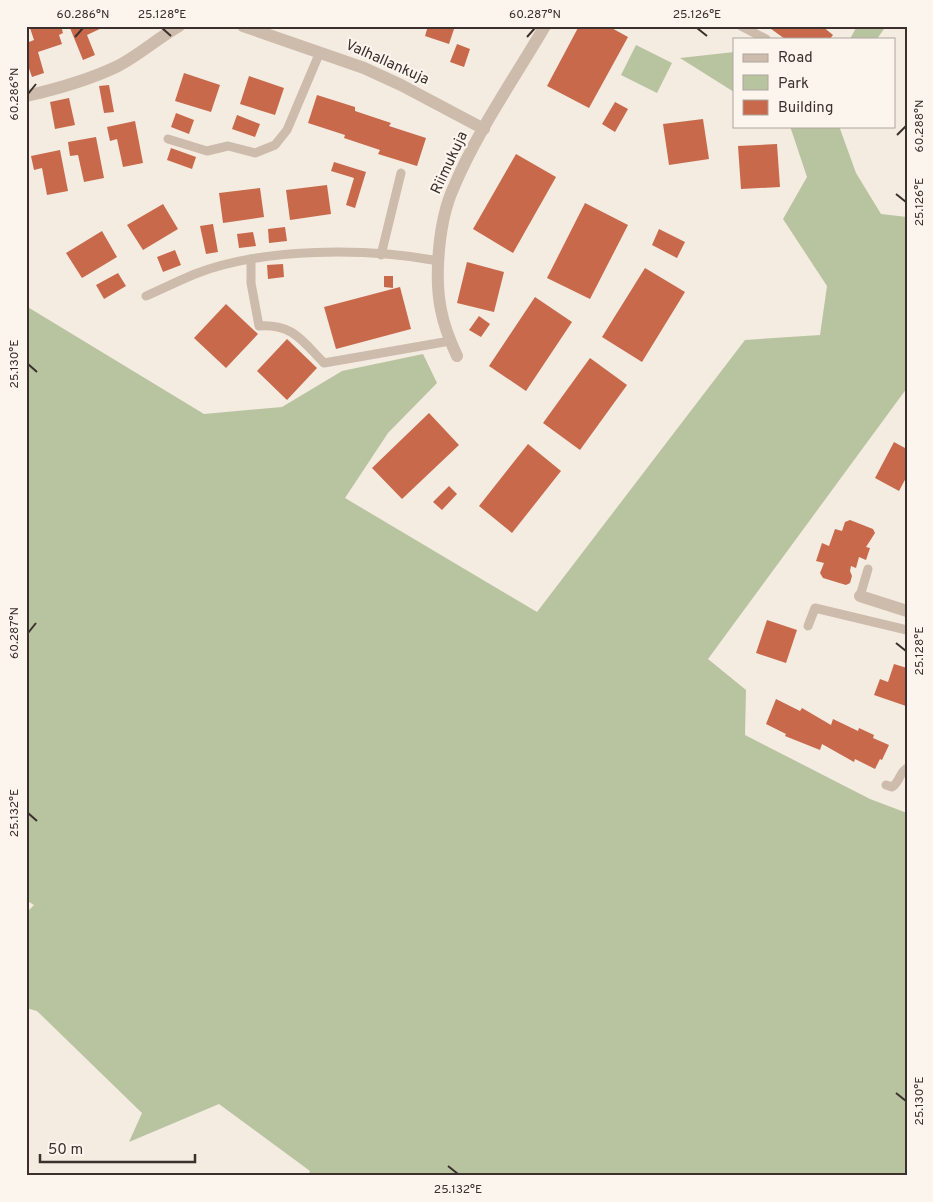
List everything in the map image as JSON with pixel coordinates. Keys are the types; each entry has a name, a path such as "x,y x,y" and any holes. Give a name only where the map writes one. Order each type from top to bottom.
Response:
{"street":[{"path":"26,96 55,90 118,65 155,39 179,26"},
{"name":"Valhallankuja","path":"243,26 320,52 401,85 484,129"},
{"name":"Riimukuja","path":"457,356 450,341 440,308 439,261 444,219 452,190 484,129 545,26"},
{"path":"860,596 907,611"}],"lane":[{"path":"741,26 764,38"},
{"path":"168,138 207,151 228,146 255,153 275,145 287,130 320,52"},
{"path":"381,255 401,173"},
{"path":"146,296 196,274 251,259 338,252 439,261"},
{"path":"251,259 250,283 259,326 283,327 300,338 324,363 450,341"},
{"path":"860,596 868,569"},
{"path":"808,626 815,608 907,630"},
{"path":"886,785 892,787 896,785 903,770 907,768"}],"green space":[{"path":"857,26 886,26 878,38 851,38"},
{"path":"636,45 672,63 657,93 621,75"},
{"path":"733,52 733,91 680,58"},
{"path":"791,128 840,128 856,173 881,214 907,217 907,388 708,659 746,690 745,735 870,799 907,813 907,1176 308,1176 310,1171 219,1104 129,1142 142,1113 37,1011 26,1008 26,913 34,905 26,900 26,306 204,414 282,407 342,371 423,354 437,383 388,433 345,498 537,612 745,340 820,335 827,286 783,219 807,177"}],"building":[{"path":"26,26 61,26 63,33 59,35 62,44 38,52 44,73 32,77 26,60 26,43 34,40 30,28 26,29"},
{"path":"75,26 106,26 87,35 95,55 83,60 70,28"},
{"path":"428,26 455,26 449,44 425,36"},
{"path":"579,26 608,26 628,37 589,108 547,86"},
{"path":"767,26 822,26 833,35 831,38 784,38"},
{"path":"457,44 470,49 464,67 450,62"},
{"path":"184,73 220,85 211,112 175,101"},
{"path":"249,76 284,88 275,115 240,104"},
{"path":"109,85 114,112 104,113 99,86"},
{"path":"317,95 355,107 355,111 391,123 389,126 426,138 417,166 378,154 380,150 344,138 345,135 308,123"},
{"path":"69,98 75,125 55,129 50,102"},
{"path":"615,102 628,109 615,132 602,124"},
{"path":"176,113 194,120 189,134 171,127"},
{"path":"237,115 260,124 255,137 232,129"},
{"path":"703,119 709,159 669,165 663,124"},
{"path":"135,121 143,163 123,167 117,139 110,141 107,127"},
{"path":"96,137 104,178 84,182 78,155 70,156 68,142"},
{"path":"777,144 780,187 741,189 738,146"},
{"path":"171,148 196,157 192,169 167,160"},
{"path":"60,150 68,191 47,195 42,168 34,170 31,156"},
{"path":"516,154 556,177 513,253 473,229"},
{"path":"334,162 366,172 355,208 346,205 354,178 331,171"},
{"path":"327,185 331,214 290,220 286,190"},
{"path":"260,188 264,217 223,223 219,193"},
{"path":"585,203 628,225 590,299 547,278"},
{"path":"163,204 178,229 143,250 127,225"},
{"path":"213,224 218,252 206,254 200,226"},
{"path":"285,227 287,241 269,243 268,229"},
{"path":"659,229 685,242 677,258 652,245"},
{"path":"102,231 117,257 82,278 66,253"},
{"path":"253,232 256,246 239,248 237,234"},
{"path":"175,250 181,265 163,272 157,257"},
{"path":"467,262 504,272 494,312 457,303"},
{"path":"283,264 284,277 268,279 267,265"},
{"path":"645,268 685,292 642,362 602,337"},
{"path":"118,273 126,286 104,299 96,285"},
{"path":"384,276 393,276 393,288 384,287"},
{"path":"400,287 411,329 336,349 324,307"},
{"path":"535,297 572,322 526,391 489,366"},
{"path":"226,304 258,334 226,368 194,338"},
{"path":"479,316 490,324 481,337 469,330"},
{"path":"287,339 317,368 287,400 257,371"},
{"path":"590,358 627,385 580,450 543,423"},
{"path":"429,413 459,445 402,499 372,468"},
{"path":"894,442 905,448 907,444 907,476 899,491 875,478"},
{"path":"528,444 561,471 512,533 479,506"},
{"path":"449,486 457,494 442,510 433,502"},
{"path":"850,520 873,529 875,533 866,547 870,548 866,560 859,557 856,568 851,566 852,576 850,583 846,585 823,578 820,573 824,563 816,561 822,543 829,546 835,529 842,531 845,522"},
{"path":"767,620 797,630 786,663 756,653"},
{"path":"894,664 907,668 906,706 874,695 880,679 888,682"},
{"path":"776,699 800,711 802,708 831,725 833,719 858,731 859,728 874,735 873,738 889,745 882,760 880,759 875,769 855,759 854,762 822,744 820,750 785,736 786,734 766,724"}]}
